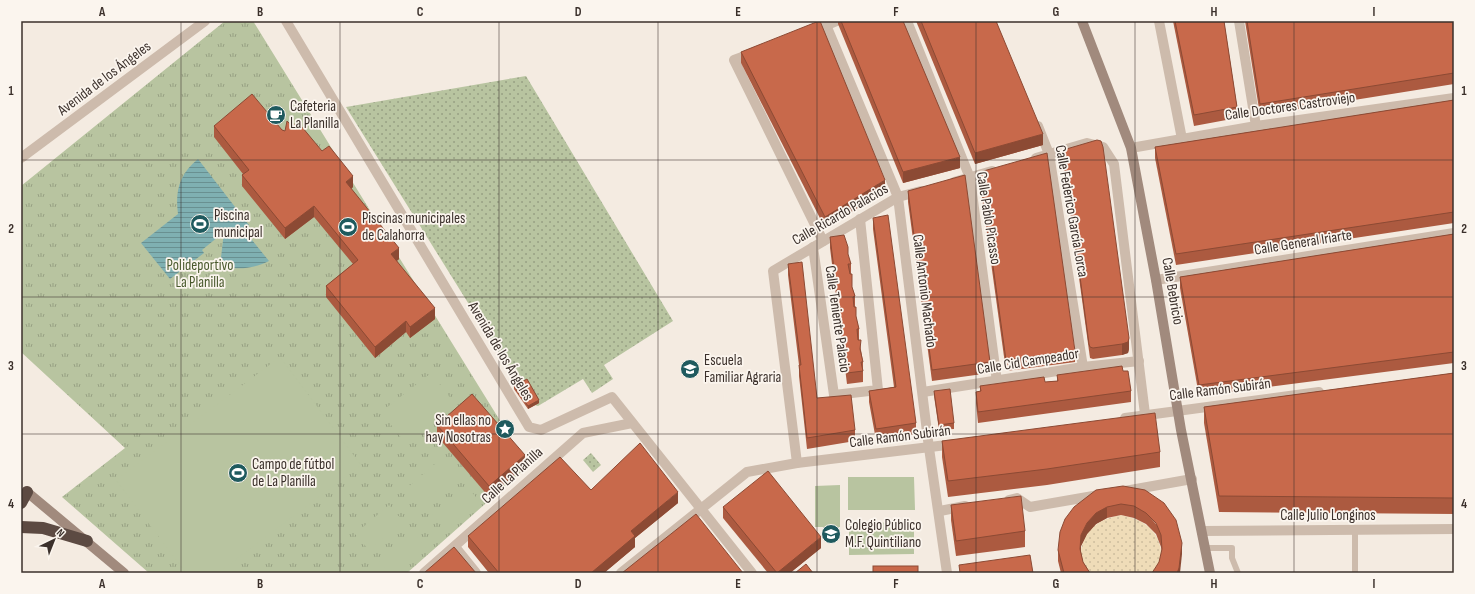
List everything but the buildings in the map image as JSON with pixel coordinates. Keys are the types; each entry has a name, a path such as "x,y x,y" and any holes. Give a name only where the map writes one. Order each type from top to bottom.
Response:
{"highway":[{"path":"21,503 28,492"},
{"path":"21,527 42,528 87,541"}],"street":[{"name":"Avenida de los Ángeles","path":"21,158 205,21"},
{"name":"Avenida de los Ángeles","path":"286,21 529,427 541,430 612,397 752,573"},
{"path":"812,31 837,21"},
{"name":"Calle Pablo Picasso","path":"907,21 970,178 997,382"},
{"name":"Calle Bebricio","path":"1082,21 1132,148 1178,409 1210,573"},
{"path":"1159,21 1182,139"},
{"path":"1239,21 1256,126"},
{"name":"Calle Antonio Machado","path":"826,25 898,197 929,448 940,510 947,573"},
{"path":"762,49 734,60 823,241"},
{"name":"Calle Doctores Castroviejo","path":"1132,148 1256,126 1454,98"},
{"name":"Calle Federico García Lorca","path":"1035,119 1049,154 1083,367"},
{"path":"1028,160 1087,143 1103,147 1114,164 1145,414"},
{"name":"Calle Ricardo Palacios","path":"797,463 773,271 898,197 999,169"},
{"name":"Calle Teniente Palacio","path":"813,247 834,395 878,390 860,219"},
{"name":"Calle General Iriarte","path":"1156,280 1454,233"},
{"name":"Calle Cid Campeador","path":"923,392 997,382 1083,367 1139,361"},
{"name":"Calle Ramón Subirán","path":"1114,419 1178,409 1331,390"},
{"name":"Calle La Planilla","path":"424,573 455,547 582,432 632,423"},
{"name":"Calle Ramón Subirán","path":"621,573 701,507 747,472 797,463 929,448 967,442"},
{"path":"1002,501 1017,498 1030,507 1192,479"},
{"path":"28,492 124,573"},
{"path":"940,510 978,504"},
{"name":"Calle Julio Longinos","path":"1203,531 1454,529"},
{"path":"455,547 476,573"}],"lane":[{"path":"1355,573 1356,530"},
{"path":"1206,548 1232,548 1232,558 1238,573"}],"green space":[{"name":"Polideportivo La Planilla","path":"225,21 253,21 528,466 407,573 149,573 62,497 125,448 21,352 21,186"},
{"path":"526,76 673,321 604,365 613,379 592,393 583,379 538,406 531,404 346,107"},
{"name":"Campo de fútbol de La Planilla","path":"280,357 361,465 218,573 186,573 116,480"},
{"path":"431,373 455,404 405,443 381,412"},
{"path":"591,453 601,465 593,472 583,460"},
{"path":"442,458 456,474 422,503 408,487"},
{"path":"848,477 914,477 915,510 848,510"},
{"path":"466,485 479,501 445,530 432,514"},
{"path":"840,485 840,527 815,527 815,486"},
{"path":"389,505 403,521 369,550 355,534"},
{"path":"914,522 914,554 849,555 849,523"},
{"path":"413,532 426,548 397,573 389,573 379,561"}],"sand":[{"path":"1121,515 1142,522 1155,534 1161,551 1159,573 1083,573 1081,551 1087,534 1100,522"}],"water":[{"name":"Piscina municipal","path":"198,159 249,225 244,230 269,261 257,266 245,268 220,266 224,232 202,250 204,253 170,279 141,243 178,214 177,198 180,184 186,171"}],"place":[{"name":"Cafeteria La Planilla","path":"276,115"},
{"name":"Piscina municipal","path":"200,224"},
{"name":"Piscinas municipales de Calahorra","path":"348,227"},
{"name":"Escuela Familiar Agraria","path":"690,369"},
{"name":"Sin ellas no hay Nosotras","path":"505,429"},
{"name":"Campo de fútbol de La Planilla","path":"238,473"},
{"name":"Colegio Público M.F. Quintiliano","path":"831,534"}]}
